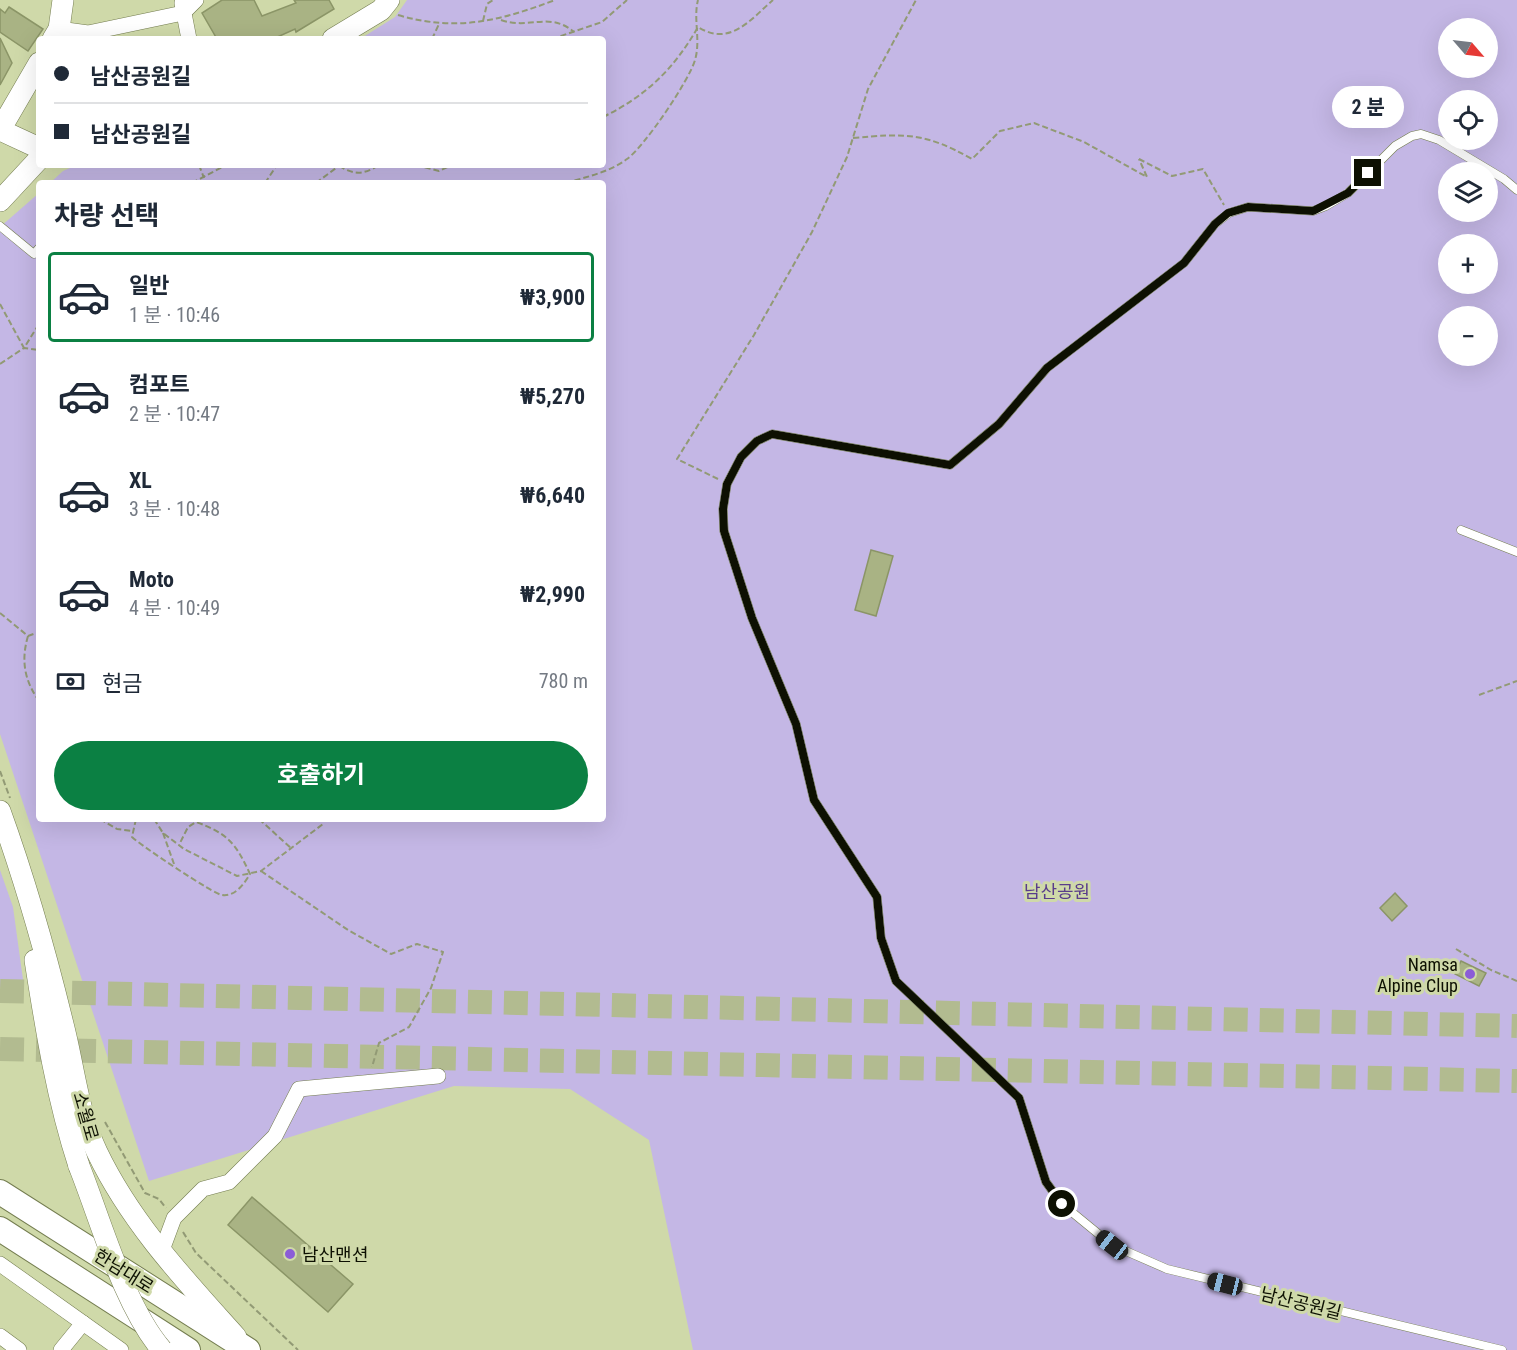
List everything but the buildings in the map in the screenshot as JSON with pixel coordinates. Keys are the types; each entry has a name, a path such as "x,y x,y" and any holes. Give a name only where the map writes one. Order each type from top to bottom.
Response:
{"main road":[{"path":"338,36 385,5"},
{"path":"36,68 0,130 36,147"},
{"path":"0,201 36,162"},
{"name":"소월로","path":"0,811 38,923 83,1110 96,1151 132,1216 161,1253 248,1350"},
{"name":"소월로","path":"10,839 32,940 45,1028 65,1121 79,1166 125,1284 144,1324 162,1350"},
{"name":"한남대로","path":"0,1192 248,1350"},
{"name":"한남대로","path":"0,1229 188,1350"}],"street":[{"path":"58,16 88,33 182,7 196,0"},
{"path":"182,7 188,36"},
{"path":"161,1253 174,1218 203,1189 229,1182 275,1136 299,1089 438,1076"},
{"path":"0,1264 121,1350"},
{"path":"60,1350 83,1323"},
{"path":"0,1336 19,1350"}],"lane":[{"path":"1228,213 1248,207 1313,211 1326,206 1348,193 1395,146 1421,134 1439,140 1504,179 1517,190"},
{"name":"남산공원길","path":"1228,213 1215,224 1184,263 1047,368 999,424 950,465 772,434 757,441 741,457 727,484 723,509 724,531 752,618 796,724 814,800 877,897 881,938 896,981 1019,1098 1046,1182 1062,1204 1112,1245 1167,1269 1502,1350"},
{"path":"0,226 26,250 34,254 36,252"},
{"path":"1461,530 1517,552"}],"path":[{"path":"483,21 487,4 493,0"},
{"path":"385,5 439,24 501,20 555,0"},
{"path":"561,36 602,22 627,0"},
{"path":"576,180 605,171 628,159 684,86 696,58 698,27 695,11 698,0"},
{"path":"698,27 713,34 737,32 773,0"},
{"path":"727,484 678,459 779,293 812,232 854,138 868,89 916,0"},
{"path":"501,20 516,25 556,21 574,32"},
{"path":"433,36 439,24"},
{"path":"606,116 633,102 658,81 688,46 698,27"},
{"path":"854,138 892,134 914,136 942,142 972,159 1000,132 1034,123 1084,142 1147,177 1139,159 1172,176 1203,169 1228,213"},
{"path":"200,168 204,178"},
{"path":"199,180 221,168"},
{"path":"320,180 335,168"},
{"path":"344,168 355,174 374,168"},
{"path":"428,168 439,171 446,168"},
{"path":"0,304 24,348"},
{"path":"0,364 24,348 36,329"},
{"path":"24,348 36,350"},
{"path":"0,613 28,636"},
{"path":"28,636 36,633"},
{"path":"28,636 22,654 24,669 36,696"},
{"path":"1479,695 1517,681"},
{"path":"105,822 117,829 134,831"},
{"path":"136,822 132,837 147,851 222,896 236,891 250,874"},
{"path":"156,822 163,832 175,866"},
{"path":"179,845 188,827 194,822"},
{"path":"200,822 223,835 238,847 250,874"},
{"path":"262,822 292,849"},
{"path":"163,832 179,845 237,876 261,871 323,824"},
{"path":"261,871 348,930 390,954 417,944 443,952 431,988 410,1027 379,1043 369,1081"},
{"path":"1456,949 1491,970 1517,981"},
{"path":"159,1199 196,1253 298,1350"}],"green space":[{"name":"남산공원","path":"407,0 1517,0 1517,1350 693,1350 649,1140 570,1089 454,1086 149,1181 0,734 0,227 36,196 36,822 606,822 606,180 53,180 70,168 606,168 606,36 365,36 395,17"},
{"path":"0,870 13,907 24,987 0,987"}],"tunnel":[{"path":"0,991 1517,1026"},
{"path":"0,1049 1517,1081"}],"place":[{"name":"Namsa Alpine Clup","path":"1470,974"},
{"name":"남산맨션","path":"290,1254"}],"route":[{"path":"1062,1204 1046,1182 1019,1098 896,981 881,938 877,897 814,800 796,724 752,618 724,531 723,509 727,484 741,457 757,441 772,434 795,436 950,465 999,424 1047,368 1184,263 1215,224 1228,213 1248,207 1313,211 1337,201 1368,173"}]}
